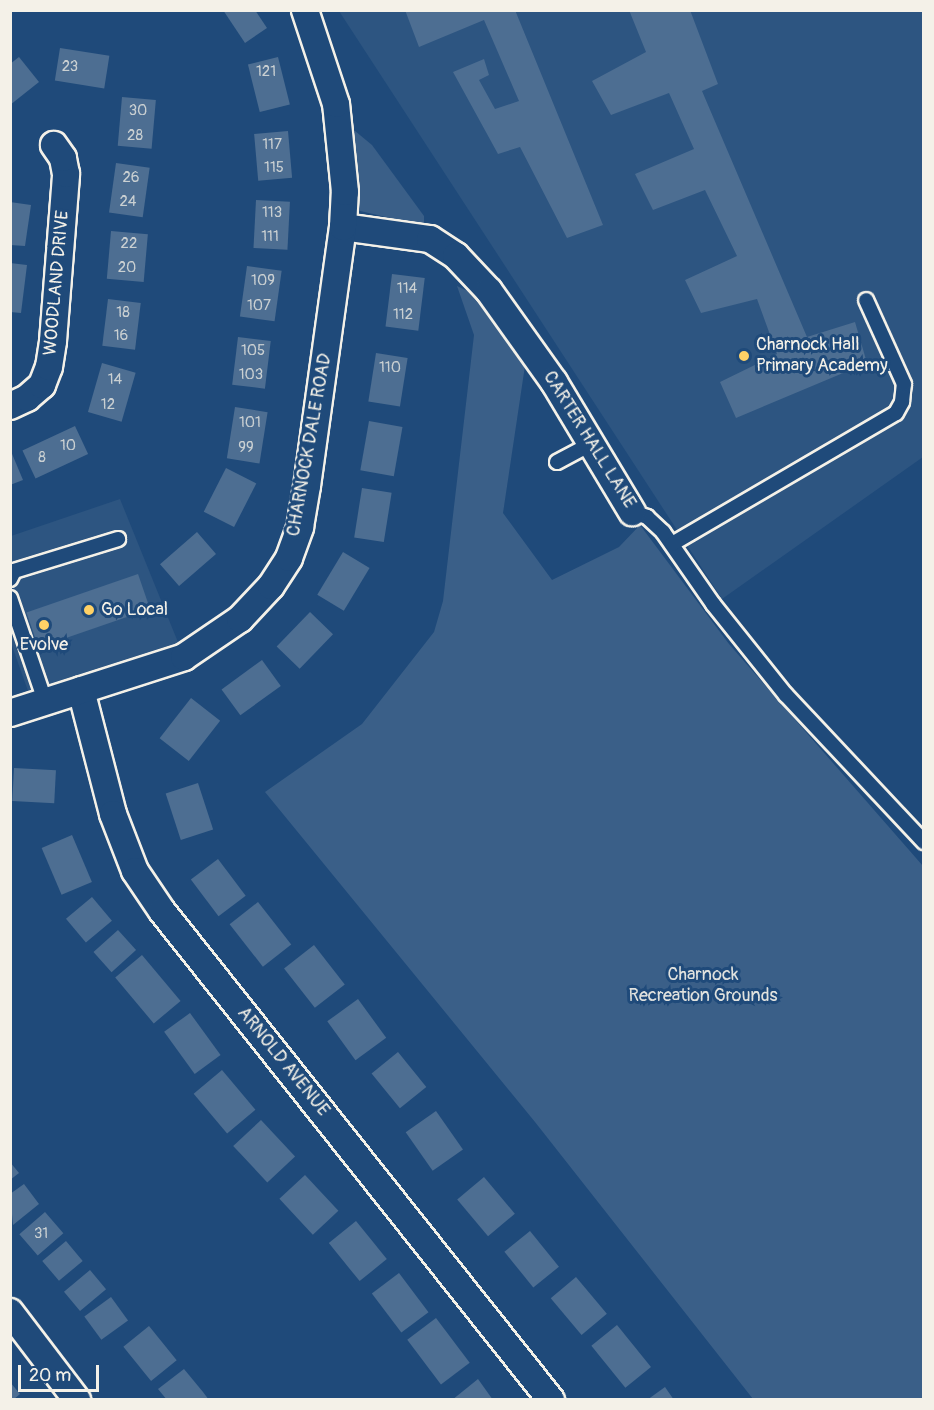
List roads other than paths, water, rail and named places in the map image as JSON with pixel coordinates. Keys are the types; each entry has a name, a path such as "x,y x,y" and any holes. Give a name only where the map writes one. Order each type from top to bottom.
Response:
{"street":[{"name":"CHARNOCK DALE ROAD","path":"10,712 159,667 204,646 248,611 271,586 289,558 300,527 307,486 343,227 345,192 336,104 305,10"},
{"name":"WOODLAND DRIVE","path":"10,406 27,398 42,385 53,341 66,174 63,158 54,145"},
{"name":"CARTER HALL LANE","path":"343,227 430,239 456,256 489,291 554,382 632,512"},
{"name":"ARNOLD AVENUE","path":"81,690 113,814 135,871 162,911 551,1400"},
{"path":"10,1312 77,1400"}],"lane":[{"path":"672,544 896,414 902,402 904,384 866,300"},
{"path":"557,462 591,444"},
{"name":"CARTER HALL LANE","path":"632,512 647,517 663,532 713,604 786,695 924,842"},
{"path":"10,579 14,571 118,539"},
{"path":"10,598 45,701"}],"place":[{"name":"Charnock Hall Primary Academy","path":"744,356"},
{"name":"Go Local","path":"89,610"},
{"name":"Evolve","path":"44,625"}],"park label":[{"name":"Charnock Recreation Grounds","path":"703,986"}]}
